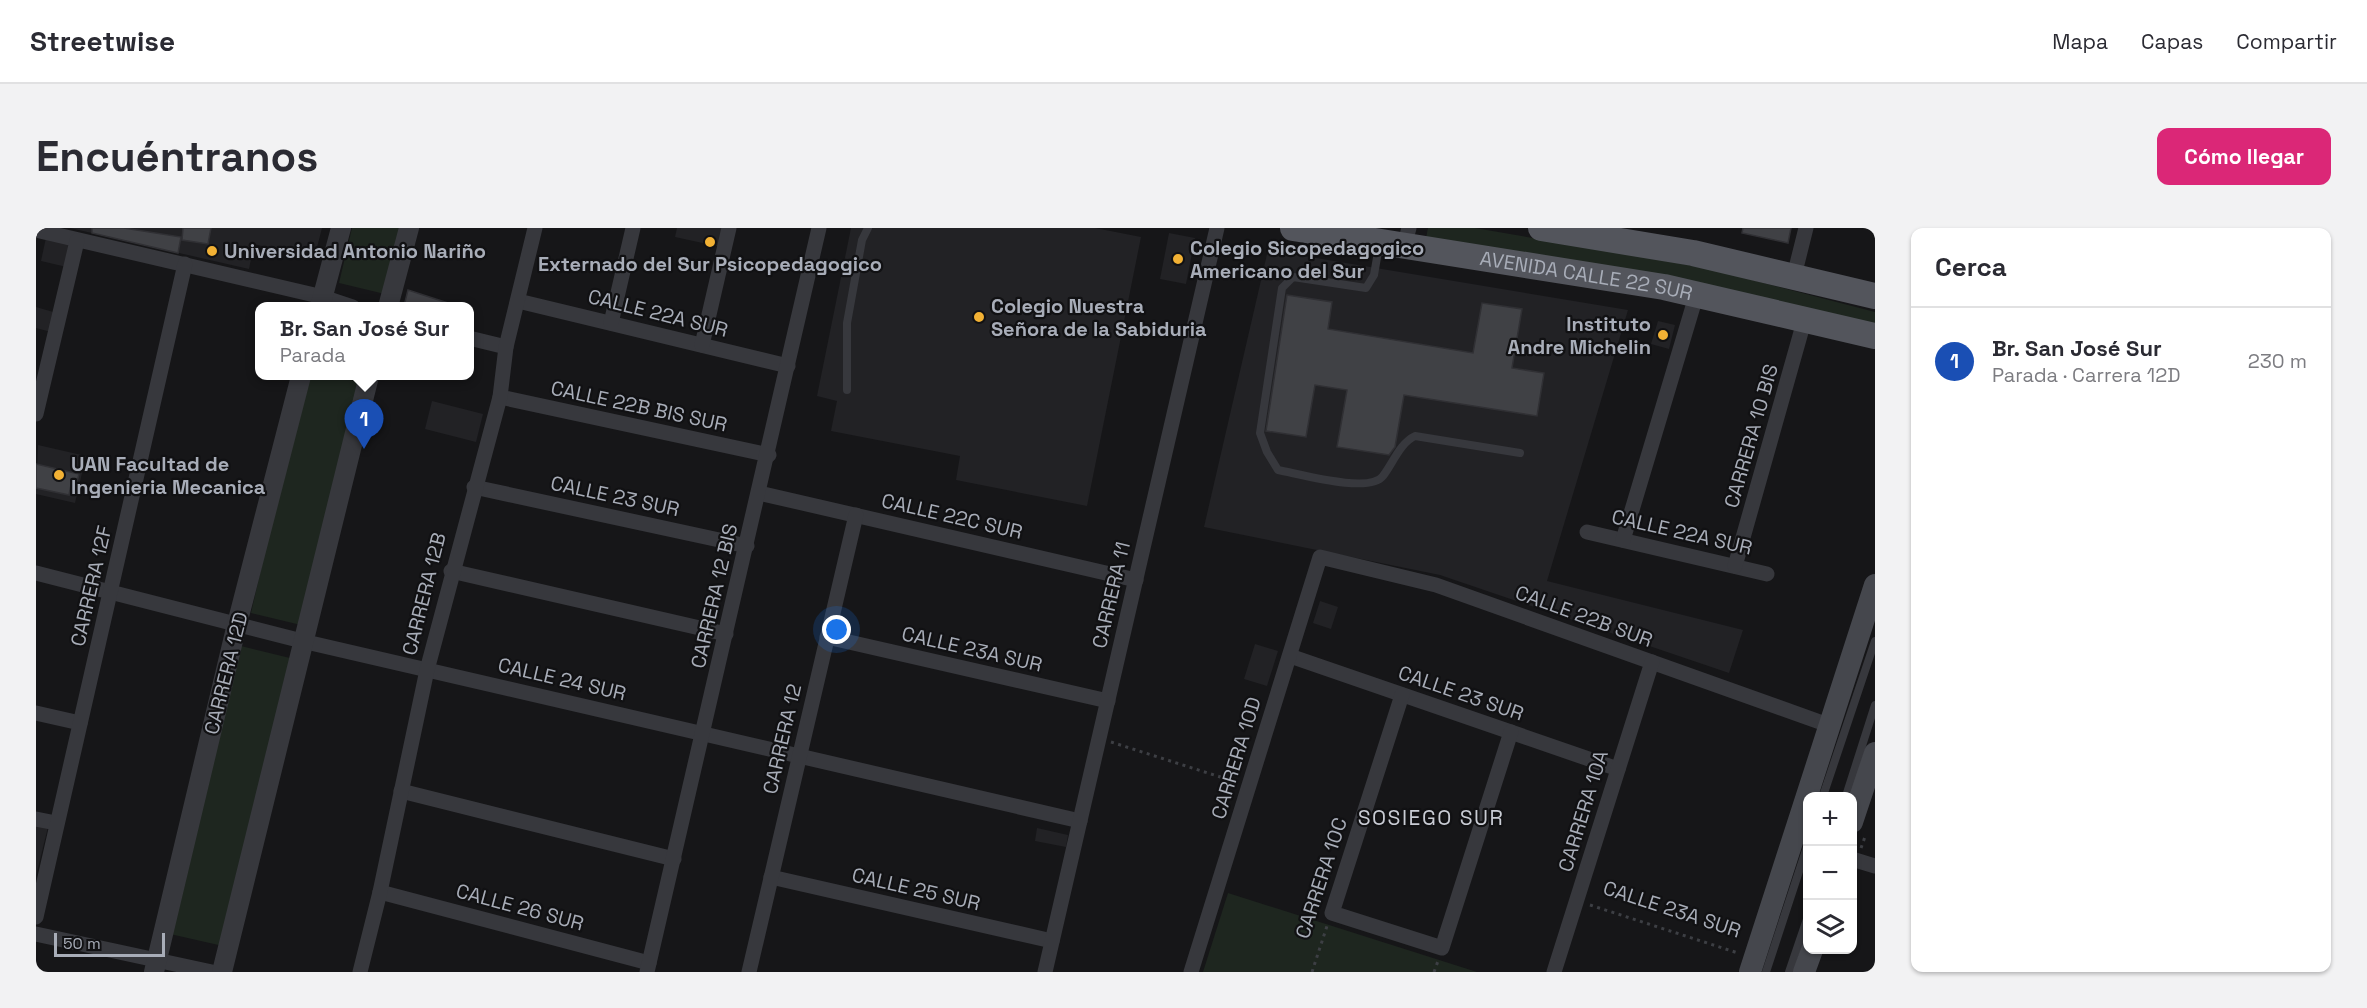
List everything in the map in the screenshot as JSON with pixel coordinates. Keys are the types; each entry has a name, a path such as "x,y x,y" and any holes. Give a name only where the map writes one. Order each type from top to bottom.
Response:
{"main road":[{"name":"AVENIDA CALLE 22 SUR","path":"1293,228 1407,237 1698,293 1875,336"},
{"name":"AVENIDA CALLE 22 SUR","path":"1541,228 1693,253 1875,296"},
{"path":"1757,967 1875,585"},
{"path":"1860,825 1875,753"},
{"path":"1804,972 1811,954"}],"street":[{"path":"36,230 185,264 321,302 341,228"},
{"path":"389,302 409,228"},
{"name":"CARRERA 12B","path":"360,972 380,892 427,669 451,571 500,397 506,346 535,228"},
{"path":"611,323 633,228"},
{"path":"702,345 729,228"},
{"name":"CARRERA 12 BIS","path":"648,967 769,455 819,228"},
{"name":"CARRERA 11","path":"1048,971 1052,941 1217,228"},
{"path":"1794,276 1806,228"},
{"path":"36,414 77,241"},
{"name":"CARRERA 12F","path":"36,917 185,264"},
{"path":"1623,540 1698,293"},
{"name":"CALLE 22A SUR","path":"518,301 788,366"},
{"name":"CARRERA 10 BIS","path":"1735,566 1805,318"},
{"path":"474,339 506,346"},
{"name":"CARRERA 12D","path":"156,965 237,624 300,380"},
{"path":"222,972 368,380"},
{"name":"CALLE 22B BIS SUR","path":"500,397 769,455"},
{"name":"CALLE 23 SUR","path":"474,487 747,546"},
{"name":"CALLE 22C SUR","path":"759,493 1136,580"},
{"name":"CARRERA 12","path":"749,972 856,515"},
{"name":"CALLE 22A SUR","path":"1587,532 1767,573"},
{"name":"CARRERA 10D","path":"1191,972 1320,557"},
{"name":"CALLE 22B SUR","path":"1320,557 1436,585 1830,726"},
{"path":"451,571 726,634"},
{"name":"CALLE 24 SUR","path":"36,573 302,640 1080,821"},
{"name":"CALLE 23A SUR","path":"827,637 1108,701"},
{"name":"CALLE 23 SUR","path":"1290,656 1618,769"},
{"name":"CARRERA 10A","path":"1554,972 1652,662"},
{"name":"CARRERA 10C","path":"1332,913 1402,695"},
{"path":"36,713 80,723"},
{"path":"1332,913 1442,948 1511,732"},
{"path":"401,791 674,859"},
{"path":"36,819 56,824"},
{"path":"1857,860 1875,866"},
{"name":"CALLE 25 SUR","path":"771,877 1052,941"},
{"name":"CALLE 26 SUR","path":"380,892 648,967"},
{"path":"36,934 156,965 212,972"}],"lane":[{"path":"847,390 847,323 862,240 868,228"},
{"path":"1381,235 1374,275 1366,288 1293,277 1282,288 1260,433 1267,452 1278,470 1359,484 1373,484 1381,479 1408,439 1415,436 1520,453"},
{"path":"1824,792 1875,641"},
{"path":"1847,792 1875,705"},
{"path":"1757,967 1807,846"},
{"path":"1789,972 1803,931"}],"path":[{"path":"1099,739 1249,787"},
{"path":"1857,846 1860,825"},
{"name":"CALLE 23A SUR","path":"1576,901 1757,967"},
{"name":"CARRERA 10C","path":"1312,972 1332,913"}],"shaded area":[{"name":"Universidad Antonio Nariño","path":"70,228 322,228 314,259 254,244 249,269"},
{"path":"352,228 405,228 389,295 339,283"},
{"name":"Externado del Sur Psicopedagogico","path":"677,228 726,228 721,247 675,237"},
{"name":"Colegio Nuestra Señora de la Sabiduria","path":"851,228 1095,228 1141,237 1087,506 956,480 960,456 831,431 837,401 817,396"},
{"path":"1428,228 1475,228 1706,268 1875,312 1875,325 1426,238"},
{"path":"47,233 77,241 71,268 41,261"},
{"name":"Colegio Sicopedagogico Americano del Sur","path":"1169,233 1195,238 1186,284 1160,279"},
{"path":"1268,250 1628,310 1547,581 1743,630 1729,673 1440,575 1204,527"},
{"path":"36,307 60,314 55,333 36,328"},
{"name":"Instituto Andre Michelin","path":"1658,321 1675,325 1669,349 1651,344"},
{"path":"304,380 363,380 301,625 251,613"},
{"path":"432,401 483,414 476,442 425,429"},
{"name":"UAN Facultad de Ingenieria Mecanica","path":"38,445 86,456 75,503 36,494"},
{"path":"1320,601 1338,607 1331,629 1313,623"},
{"path":"1255,644 1278,651 1267,686 1244,679"},
{"path":"241,646 294,659 223,946 170,934"},
{"path":"36,824 48,827 36,876"},
{"path":"1037,828 1068,835 1066,847 1035,841"},
{"path":"1228,893 1477,972 1203,972"}],"building":[{"path":"92,228 124,228 181,237 178,253 92,233"},
{"path":"183,228 211,228 208,244 182,240"},
{"path":"1743,228 1791,228 1788,243 1742,233"},
{"path":"408,290 445,302 405,302"},
{"path":"1287,295 1332,302 1328,329 1473,353 1482,303 1522,309 1512,368 1544,373 1537,416 1404,395 1395,447 1389,455 1337,447 1347,390 1315,385 1306,437 1266,431"},
{"path":"36,464 79,474 76,486 71,485 69,495 36,488"}],"place":[{"name":"Externado del Sur Psicopedagogico","path":"710,242"},
{"name":"Universidad Antonio Nariño","path":"212,251"},
{"name":"Colegio Sicopedagogico Americano del Sur","path":"1178,259"},
{"name":"Colegio Nuestra Señora de la Sabiduria","path":"979,317"},
{"name":"Instituto Andre Michelin","path":"1663,335"},
{"name":"Br. San José Sur","path":"364,449"},
{"name":"UAN Facultad de Ingenieria Mecanica","path":"59,475"}],"district":[{"name":"SOSIEGO SUR","path":"1431,817"}]}
